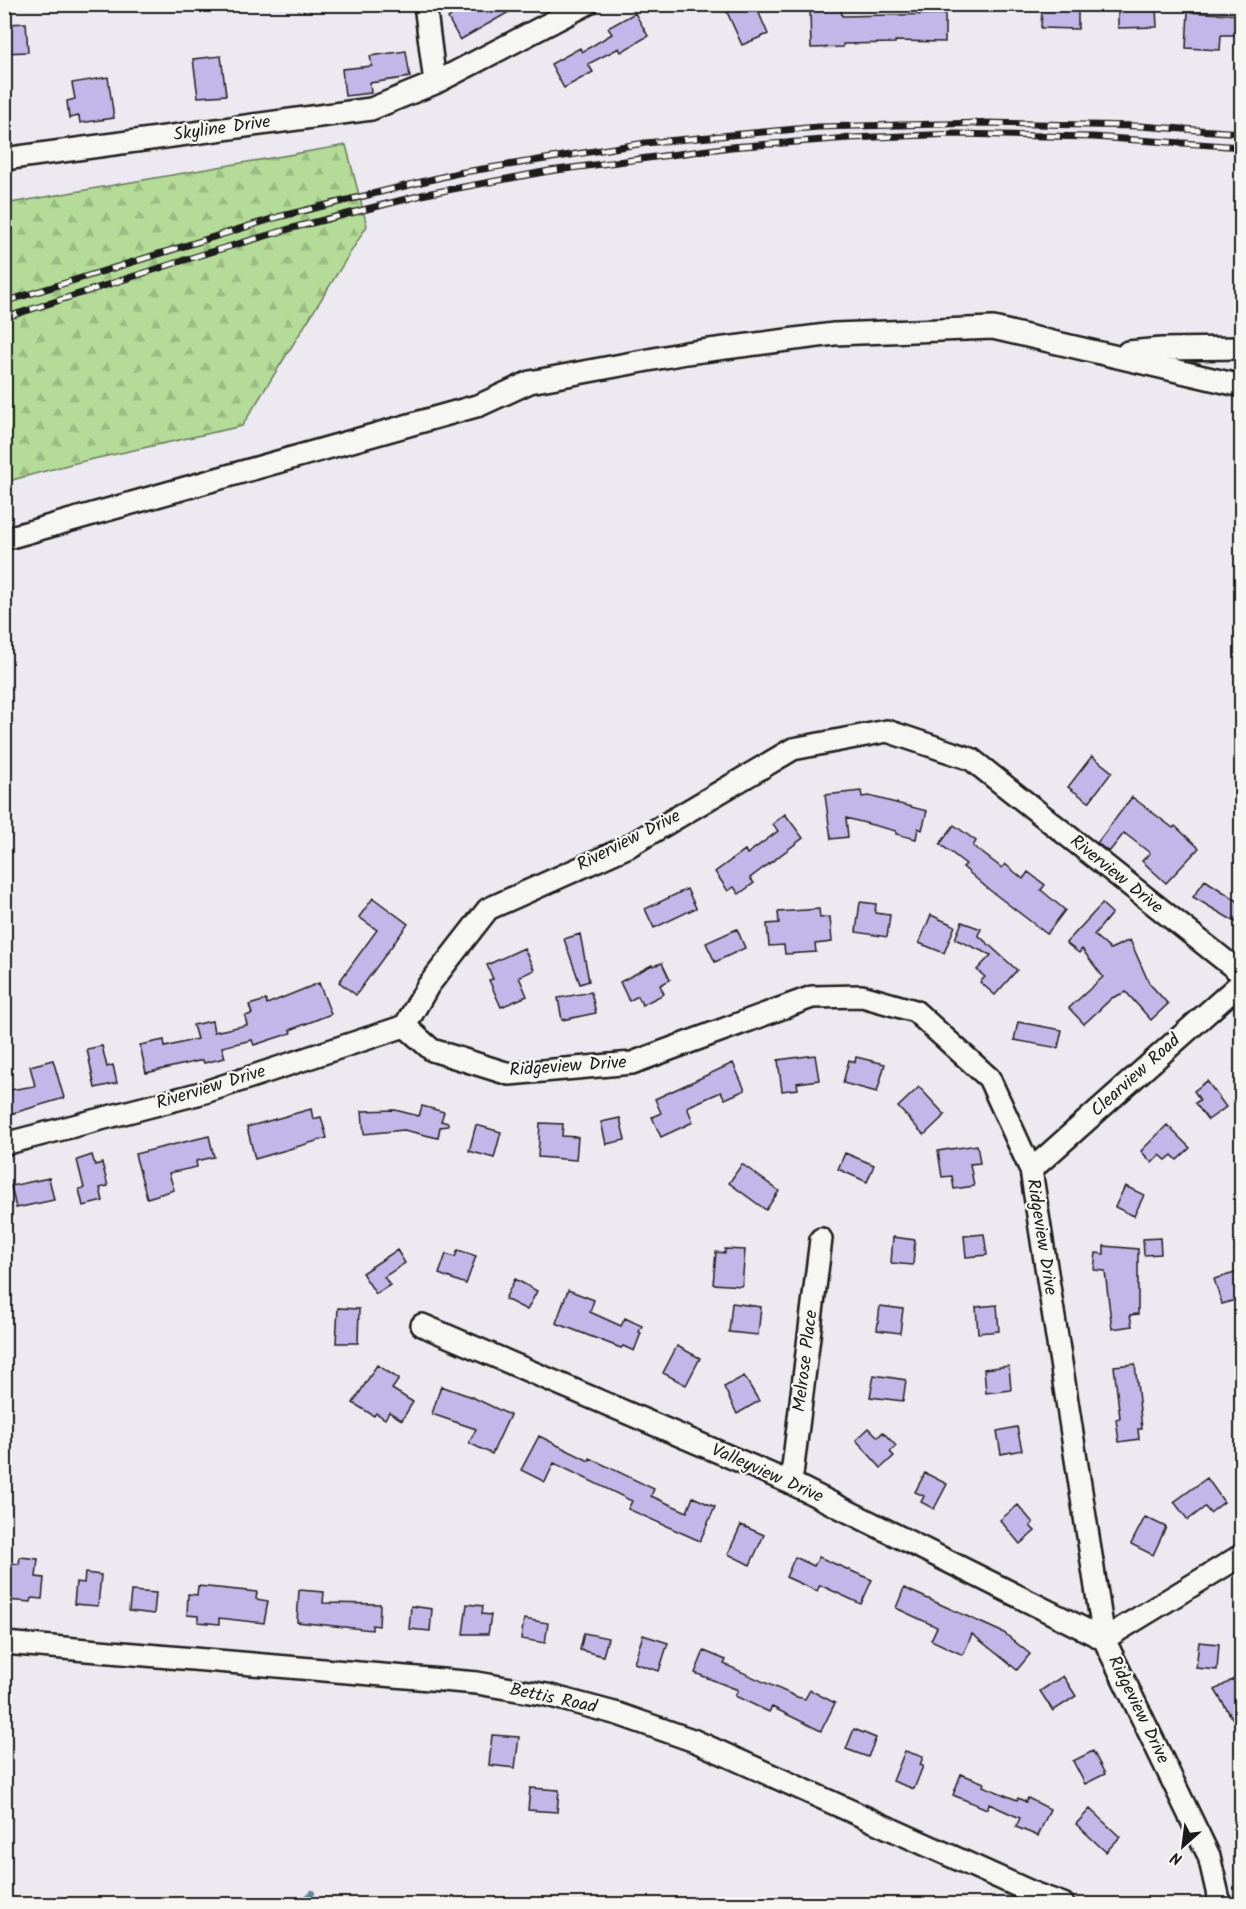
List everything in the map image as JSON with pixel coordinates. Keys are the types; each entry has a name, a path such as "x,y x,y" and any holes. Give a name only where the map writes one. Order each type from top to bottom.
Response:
{"street":[{"path":"425,4 435,83"},
{"name":"Skyline Drive","path":"4,159 371,109 435,83 587,4"},
{"path":"4,539 480,405 530,382 686,352 834,334 993,328 1242,386"},
{"path":"1112,354 1162,349 1242,348"},
{"name":"Riverview Drive","path":"4,1144 204,1092 405,1026 428,986 488,909 627,847 793,749 887,731 971,759 1242,974"},
{"name":"Clearview Road","path":"1031,1170 1242,982"},
{"name":"Ridgeview Drive","path":"405,1026 432,1050 509,1074 632,1063 812,997 862,996 915,1011 989,1078 1031,1170 1104,1639 1209,1856 1220,1905"},
{"name":"Melrose Place","path":"791,1483 821,1239"},
{"name":"Valleyview Drive","path":"422,1325 791,1483 1104,1639"},
{"path":"1104,1639 1242,1555"},
{"name":"Bettis Road","path":"4,1643 477,1683 547,1695 618,1714 695,1741 1064,1905"}],"green space":[{"path":"346,145 367,226 242,426 71,464 5,482 5,204"}],"building":[{"path":"444,4 523,4 460,40 448,18 451,16"},
{"path":"743,4 755,4 768,34 742,45 727,12"},
{"path":"1118,7 1156,7 1157,27 1118,28"},
{"path":"841,9 842,16 945,14 945,42 895,41 895,43 843,44 843,47 811,48 810,10"},
{"path":"1042,9 1078,9 1078,29 1041,28"},
{"path":"1188,12 1242,15 1242,35 1221,35 1220,50 1186,48"},
{"path":"635,13 648,36 621,52 619,48 588,64 593,72 564,88 551,64 580,48 582,52 612,34 608,28"},
{"path":"26,23 28,52 4,53 4,27 8,27 8,24"},
{"path":"406,51 410,77 370,83 371,93 345,96 342,69 372,66 370,56"},
{"path":"221,56 226,95 198,97 193,59"},
{"path":"108,77 114,118 80,123 79,116 69,118 67,101 75,99 72,83"},
{"path":"1092,756 1112,772 1089,802 1068,787"},
{"path":"861,791 862,797 869,796 927,811 922,830 918,828 916,839 896,834 896,831 846,818 848,837 831,839 825,795"},
{"path":"1132,797 1173,828 1175,826 1199,848 1166,883 1142,861 1150,853 1124,833 1109,852 1097,843"},
{"path":"785,814 803,838 750,878 754,883 739,894 734,887 728,891 715,872 745,850 747,854 778,831 773,824"},
{"path":"954,825 976,841 973,846 1002,868 1005,864 1023,879 1028,872 1045,885 1041,890 1065,910 1047,934 987,888 963,867 966,864 940,844"},
{"path":"1205,880 1242,904 1242,926 1193,897"},
{"path":"687,889 696,908 654,928 645,909"},
{"path":"373,898 408,924 356,995 339,982 377,930 359,917"},
{"path":"860,902 876,904 875,913 890,915 887,937 856,932"},
{"path":"1102,904 1112,913 1094,935 1110,949 1130,940 1149,983 1168,1004 1151,1020 1126,992 1112,998 1084,1024 1069,1008 1103,977 1082,949 1079,953 1066,943"},
{"path":"819,909 820,918 830,917 832,942 815,944 816,952 785,954 784,945 769,946 767,924 779,923 778,912"},
{"path":"931,915 955,926 944,953 919,943"},
{"path":"962,922 981,929 978,935 1017,970 995,995 980,982 985,977 977,970 991,955 955,939"},
{"path":"737,929 745,948 715,962 706,943"},
{"path":"580,934 589,981 580,984 564,939"},
{"path":"524,948 534,970 519,977 527,996 501,1007 489,980 493,979 487,965"},
{"path":"662,963 670,980 660,985 664,994 642,1005 638,996 629,1001 620,982 652,965"},
{"path":"319,983 331,1014 290,1030 291,1033 254,1045 252,1040 222,1047 225,1058 204,1063 203,1060 146,1073 140,1045 164,1040 165,1047 197,1039 193,1025 212,1021 214,1032 247,1025 245,1016 252,1014 249,1005 266,1000 267,1004"},
{"path":"591,992 596,1013 562,1020 558,998"},
{"path":"1018,1022 1062,1030 1058,1048 1014,1040"},
{"path":"102,1046 107,1067 113,1065 117,1083 95,1088 87,1049"},
{"path":"815,1055 819,1080 797,1083 798,1089 782,1091 778,1060"},
{"path":"856,1057 885,1064 877,1092 843,1083 849,1060 855,1062"},
{"path":"53,1060 64,1098 4,1116 4,1091 35,1086 30,1066"},
{"path":"733,1063 745,1090 725,1099 721,1092 687,1107 693,1122 661,1137 652,1117 661,1113 655,1099"},
{"path":"1207,1081 1226,1107 1208,1120 1195,1103 1200,1100 1194,1091"},
{"path":"919,1087 945,1115 924,1135 898,1107"},
{"path":"422,1106 444,1112 441,1121 448,1123 448,1126 440,1127 438,1138 404,1130 364,1134 362,1111 395,1110 419,1116"},
{"path":"311,1109 313,1119 321,1117 327,1138 255,1159 247,1127"},
{"path":"620,1118 625,1140 606,1144 601,1122"},
{"path":"540,1123 563,1124 562,1136 578,1137 576,1160 538,1157"},
{"path":"476,1125 501,1132 494,1158 469,1151"},
{"path":"1167,1125 1190,1148 1177,1160 1172,1155 1166,1160 1160,1155 1152,1163 1141,1151"},
{"path":"209,1136 214,1157 196,1161 197,1167 169,1173 174,1190 147,1198 135,1154"},
{"path":"977,1145 980,1163 970,1164 974,1186 954,1189 952,1176 942,1177 938,1151"},
{"path":"845,1153 874,1165 867,1182 838,1169"},
{"path":"92,1155 95,1165 102,1163 108,1186 100,1188 103,1201 83,1206 79,1189 84,1188 77,1160"},
{"path":"742,1164 779,1191 766,1210 729,1183"},
{"path":"49,1178 54,1200 16,1208 11,1186"},
{"path":"1125,1186 1144,1195 1134,1216 1115,1207"},
{"path":"984,1234 987,1255 966,1257 964,1236"},
{"path":"893,1237 915,1240 913,1265 891,1263"},
{"path":"1160,1238 1161,1254 1144,1255 1143,1239"},
{"path":"1104,1246 1138,1249 1138,1314 1130,1315 1132,1326 1112,1329 1105,1271 1094,1270 1096,1253 1104,1254"},
{"path":"725,1249 745,1250 742,1286 713,1284 716,1252 725,1253"},
{"path":"397,1250 405,1263 384,1277 390,1285 376,1294 362,1273"},
{"path":"458,1250 476,1256 466,1284 439,1274 446,1254 455,1257"},
{"path":"1242,1271 1242,1298 1222,1304 1214,1279"},
{"path":"515,1279 537,1291 527,1310 505,1299"},
{"path":"568,1290 594,1300 590,1312 621,1326 625,1318 642,1326 634,1351 556,1323"},
{"path":"732,1303 761,1307 758,1335 729,1332"},
{"path":"997,1305 999,1331 978,1333 976,1307"},
{"path":"880,1306 903,1309 900,1333 877,1330"},
{"path":"338,1308 359,1309 358,1343 336,1343"},
{"path":"677,1346 700,1358 686,1385 663,1373"},
{"path":"1135,1364 1142,1429 1138,1429 1139,1439 1119,1442 1116,1419 1120,1418 1114,1366"},
{"path":"377,1365 399,1379 392,1389 413,1402 402,1420 389,1412 385,1419 376,1413 374,1416 353,1403"},
{"path":"1009,1366 1011,1390 986,1393 984,1369"},
{"path":"874,1375 906,1380 903,1401 870,1397"},
{"path":"744,1376 759,1401 737,1414 724,1387"},
{"path":"441,1386 472,1397 510,1415 492,1454 469,1443 476,1429 432,1414"},
{"path":"1017,1427 1022,1450 1001,1454 997,1431"},
{"path":"869,1428 878,1437 883,1432 896,1446 890,1452 894,1456 881,1468 856,1440"},
{"path":"539,1436 654,1489 651,1496 687,1512 693,1497 715,1507 700,1541 628,1509 632,1501 554,1463 545,1482 521,1470"},
{"path":"925,1473 947,1484 934,1509 921,1502 924,1496 915,1492"},
{"path":"1207,1478 1224,1502 1210,1513 1205,1507 1188,1520 1174,1502"},
{"path":"1018,1505 1033,1523 1030,1526 1035,1531 1020,1544 1000,1520"},
{"path":"1145,1517 1166,1527 1153,1555 1131,1544"},
{"path":"741,1525 764,1535 750,1565 728,1554"},
{"path":"20,1557 38,1559 36,1577 44,1578 42,1599 32,1598 31,1602 6,1600 10,1563 19,1564"},
{"path":"795,1557 814,1566 819,1557 872,1580 861,1604 820,1585 817,1591 786,1577"},
{"path":"85,1573 101,1575 98,1606 74,1604 76,1582 84,1583"},
{"path":"198,1586 257,1592 256,1599 268,1601 264,1623 219,1618 219,1624 198,1622 198,1616 187,1615 188,1594 197,1595"},
{"path":"904,1588 1004,1633 1030,1654 1017,1670 972,1634 963,1655 931,1640 937,1627 896,1608"},
{"path":"299,1590 324,1592 323,1603 380,1604 379,1626 372,1625 372,1630 297,1622"},
{"path":"131,1591 156,1593 154,1614 129,1611"},
{"path":"467,1604 483,1606 482,1614 491,1615 488,1634 463,1634"},
{"path":"411,1606 432,1609 430,1631 409,1629"},
{"path":"524,1619 548,1623 545,1643 521,1639"},
{"path":"584,1633 608,1638 603,1656 580,1650"},
{"path":"643,1635 668,1643 659,1671 634,1663"},
{"path":"1199,1642 1219,1644 1217,1670 1196,1668"},
{"path":"704,1651 726,1660 724,1664 797,1697 805,1699 810,1690 835,1703 821,1731 772,1707 769,1712 735,1696 738,1690 695,1673"},
{"path":"1242,1674 1242,1734 1215,1690"},
{"path":"1063,1676 1076,1696 1053,1711 1040,1691"},
{"path":"854,1729 876,1738 868,1757 846,1749"},
{"path":"492,1735 519,1737 515,1768 489,1765"},
{"path":"905,1751 923,1757 920,1765 923,1766 914,1789 893,1781"},
{"path":"1093,1751 1105,1774 1085,1784 1073,1761"},
{"path":"961,1774 1017,1800 1018,1798 1026,1802 1028,1798 1050,1809 1038,1836 1016,1827 1020,1818 989,1804 987,1809 953,1795"},
{"path":"530,1788 559,1790 557,1812 528,1810"},
{"path":"1090,1809 1120,1837 1106,1852 1076,1824"}],"waterway":[{"path":"301,1904 312,1893"}],"railway":[{"path":"4,302 278,217 458,173 645,143 818,127 983,123 1139,126 1242,133"},
{"path":"4,318 296,227 426,194 549,171 731,147 849,138 957,134 1093,137 1242,147"}]}
